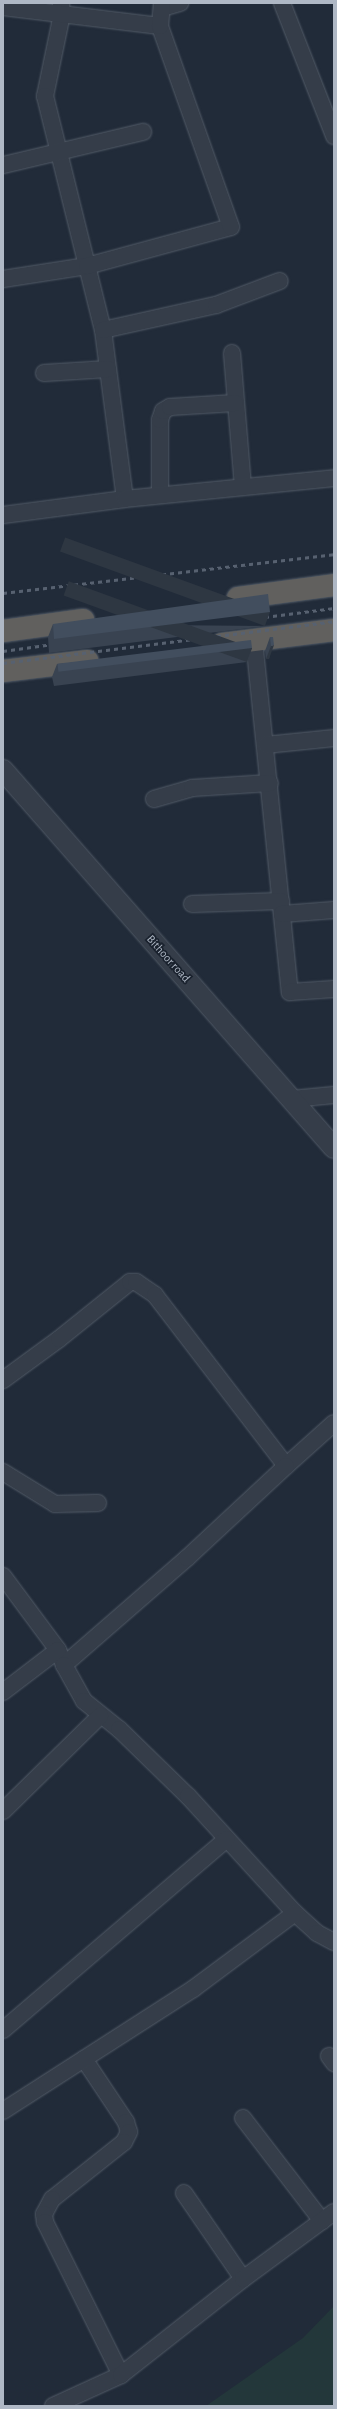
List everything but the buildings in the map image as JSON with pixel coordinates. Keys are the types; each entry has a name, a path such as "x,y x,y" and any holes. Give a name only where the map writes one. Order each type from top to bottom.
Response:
{"highway":[{"path":"221,600 334,585"},
{"path":"3,631 104,617"},
{"path":"199,647 334,630"},
{"path":"3,671 105,659"}],"street":[{"path":"3,279 87,266 231,227 160,26 162,6 180,3"},
{"path":"282,3 334,136"},
{"path":"3,8 61,9 160,26"},
{"path":"61,9 45,96 58,154 103,330 125,499"},
{"path":"3,165 58,154 143,132"},
{"path":"103,330 216,305 280,281"},
{"path":"232,353 243,487"},
{"path":"44,373 108,369"},
{"path":"160,495 160,420 163,411 170,407 235,403"},
{"path":"3,513 160,495 334,478"},
{"path":"254,640 270,783 290,992 334,988"},
{"path":"266,745 334,738"},
{"name":"Bithoor road","path":"3,770 334,1148"},
{"path":"154,799 192,788 270,783"},
{"path":"192,904 334,910"},
{"path":"292,1099 334,1095"},
{"path":"3,1380 59,1339 130,1282 136,1282 155,1295 286,1466"},
{"path":"64,1665 187,1558 334,1423"},
{"path":"3,1472 55,1504 98,1504"},
{"path":"3,1576 58,1650 77,1691 100,1716 119,1729 188,1796 295,1913 317,1932 334,1942"},
{"path":"3,1692 58,1650"},
{"path":"3,1811 100,1716"},
{"path":"3,2030 228,1839"},
{"path":"4,2110 193,1988 295,1913"},
{"path":"84,2059 126,2122 129,2132 124,2142 52,2199 44,2214 45,2222 121,2375"},
{"path":"53,2406 121,2375 243,2278 328,2216 243,2118"},
{"path":"184,2193 243,2278"}],"green space":[{"path":"334,2306 334,2406 206,2406 303,2338"}],"railway":[{"path":"3,593 334,554"},
{"path":"257,618 334,608"},
{"path":"3,663 334,621"},
{"path":"3,651 60,643"}]}
